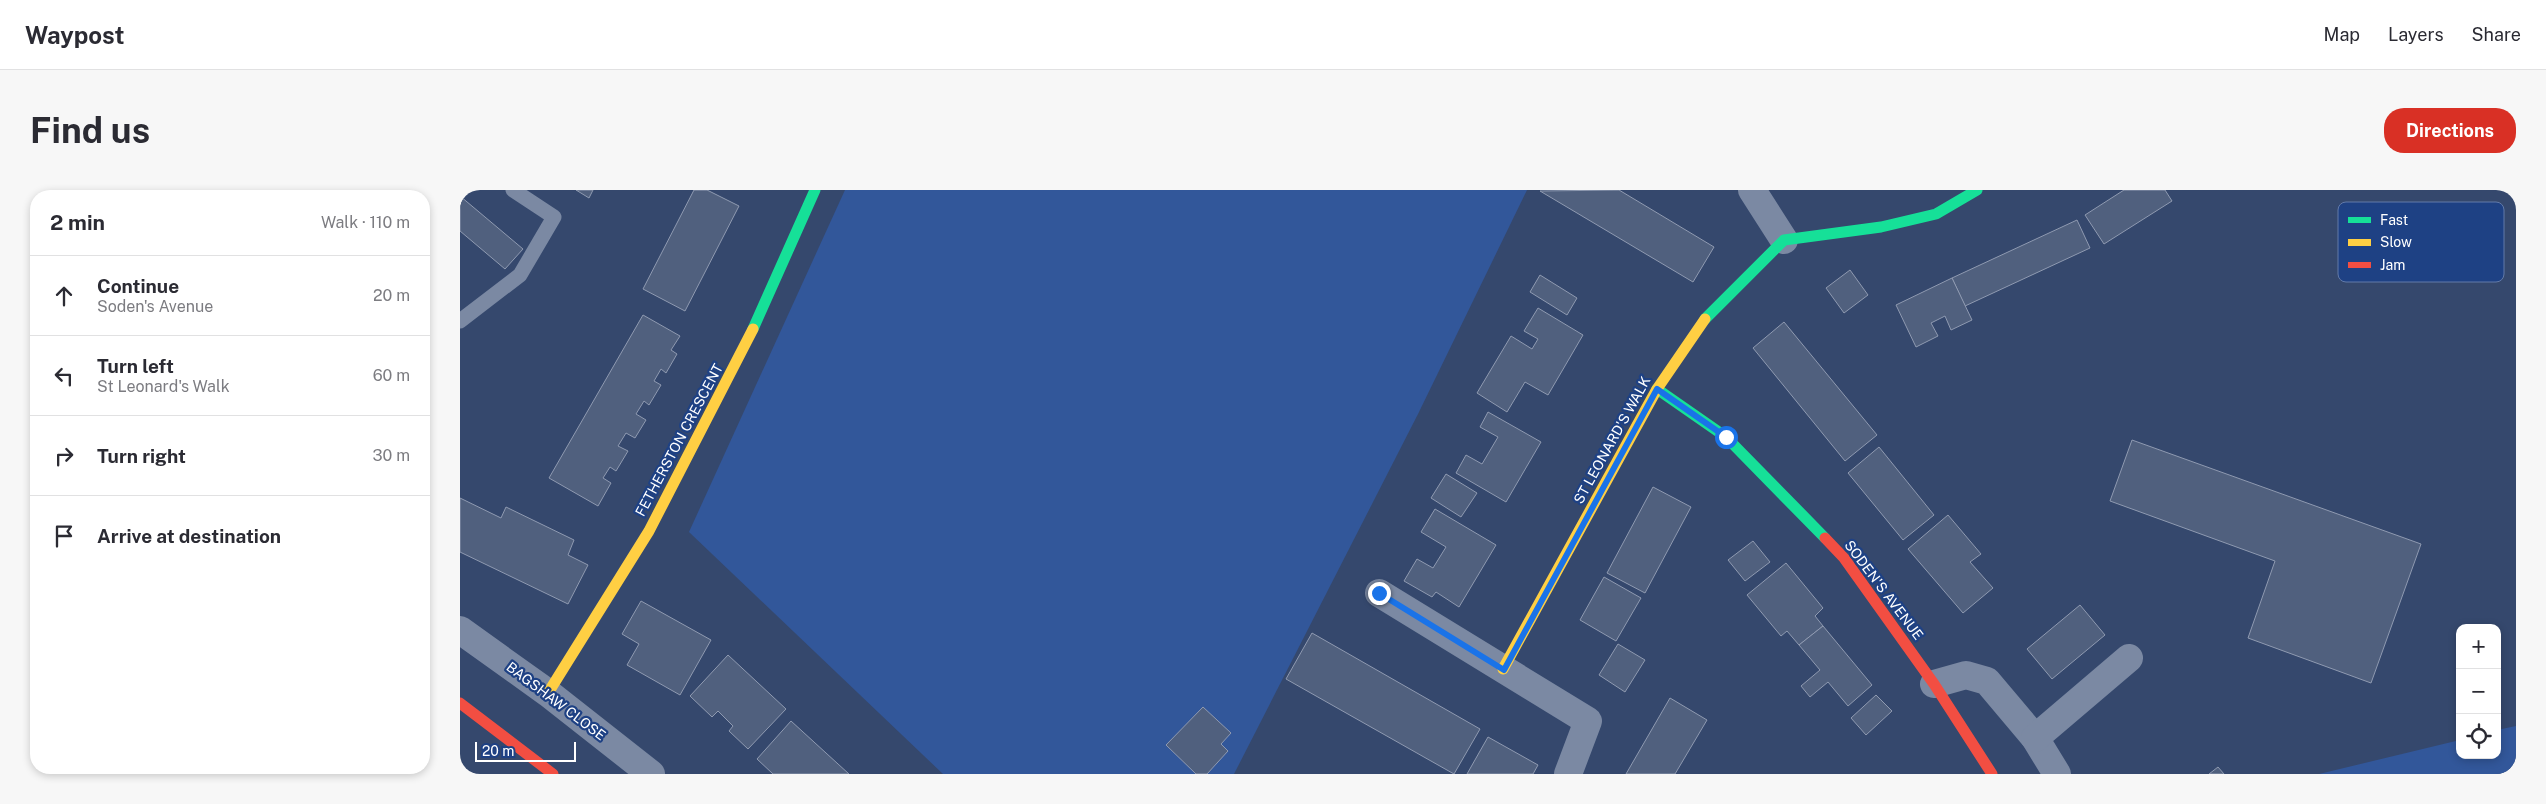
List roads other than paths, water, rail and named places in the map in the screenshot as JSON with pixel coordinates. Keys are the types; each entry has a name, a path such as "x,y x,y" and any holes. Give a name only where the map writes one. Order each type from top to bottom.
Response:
{"main road":[{"name":"FETHERSTON CRESCENT","path":"548,693 652,523 752,332 815,190"},
{"path":"1784,240 1881,227 1936,214 1977,190"},
{"name":"ST LEONARD'S WALK","path":"1504,670 1657,389 1707,316 1784,240"},
{"name":"SODEN'S AVENUE","path":"1657,389 1726,437 1844,558 1934,684 1992,774"},
{"path":"460,703 553,774"}],"street":[{"path":"1752,190 1784,240"},
{"path":"1379,593 1588,721 1568,774"},
{"name":"BAGSHAW CLOSE","path":"460,630 548,693 651,774"},
{"path":"2035,738 2129,658"},
{"path":"1934,684 1966,675 1987,681 2035,738 2057,774"}],"lane":[{"path":"460,320 520,276 554,217 513,190"}]}
